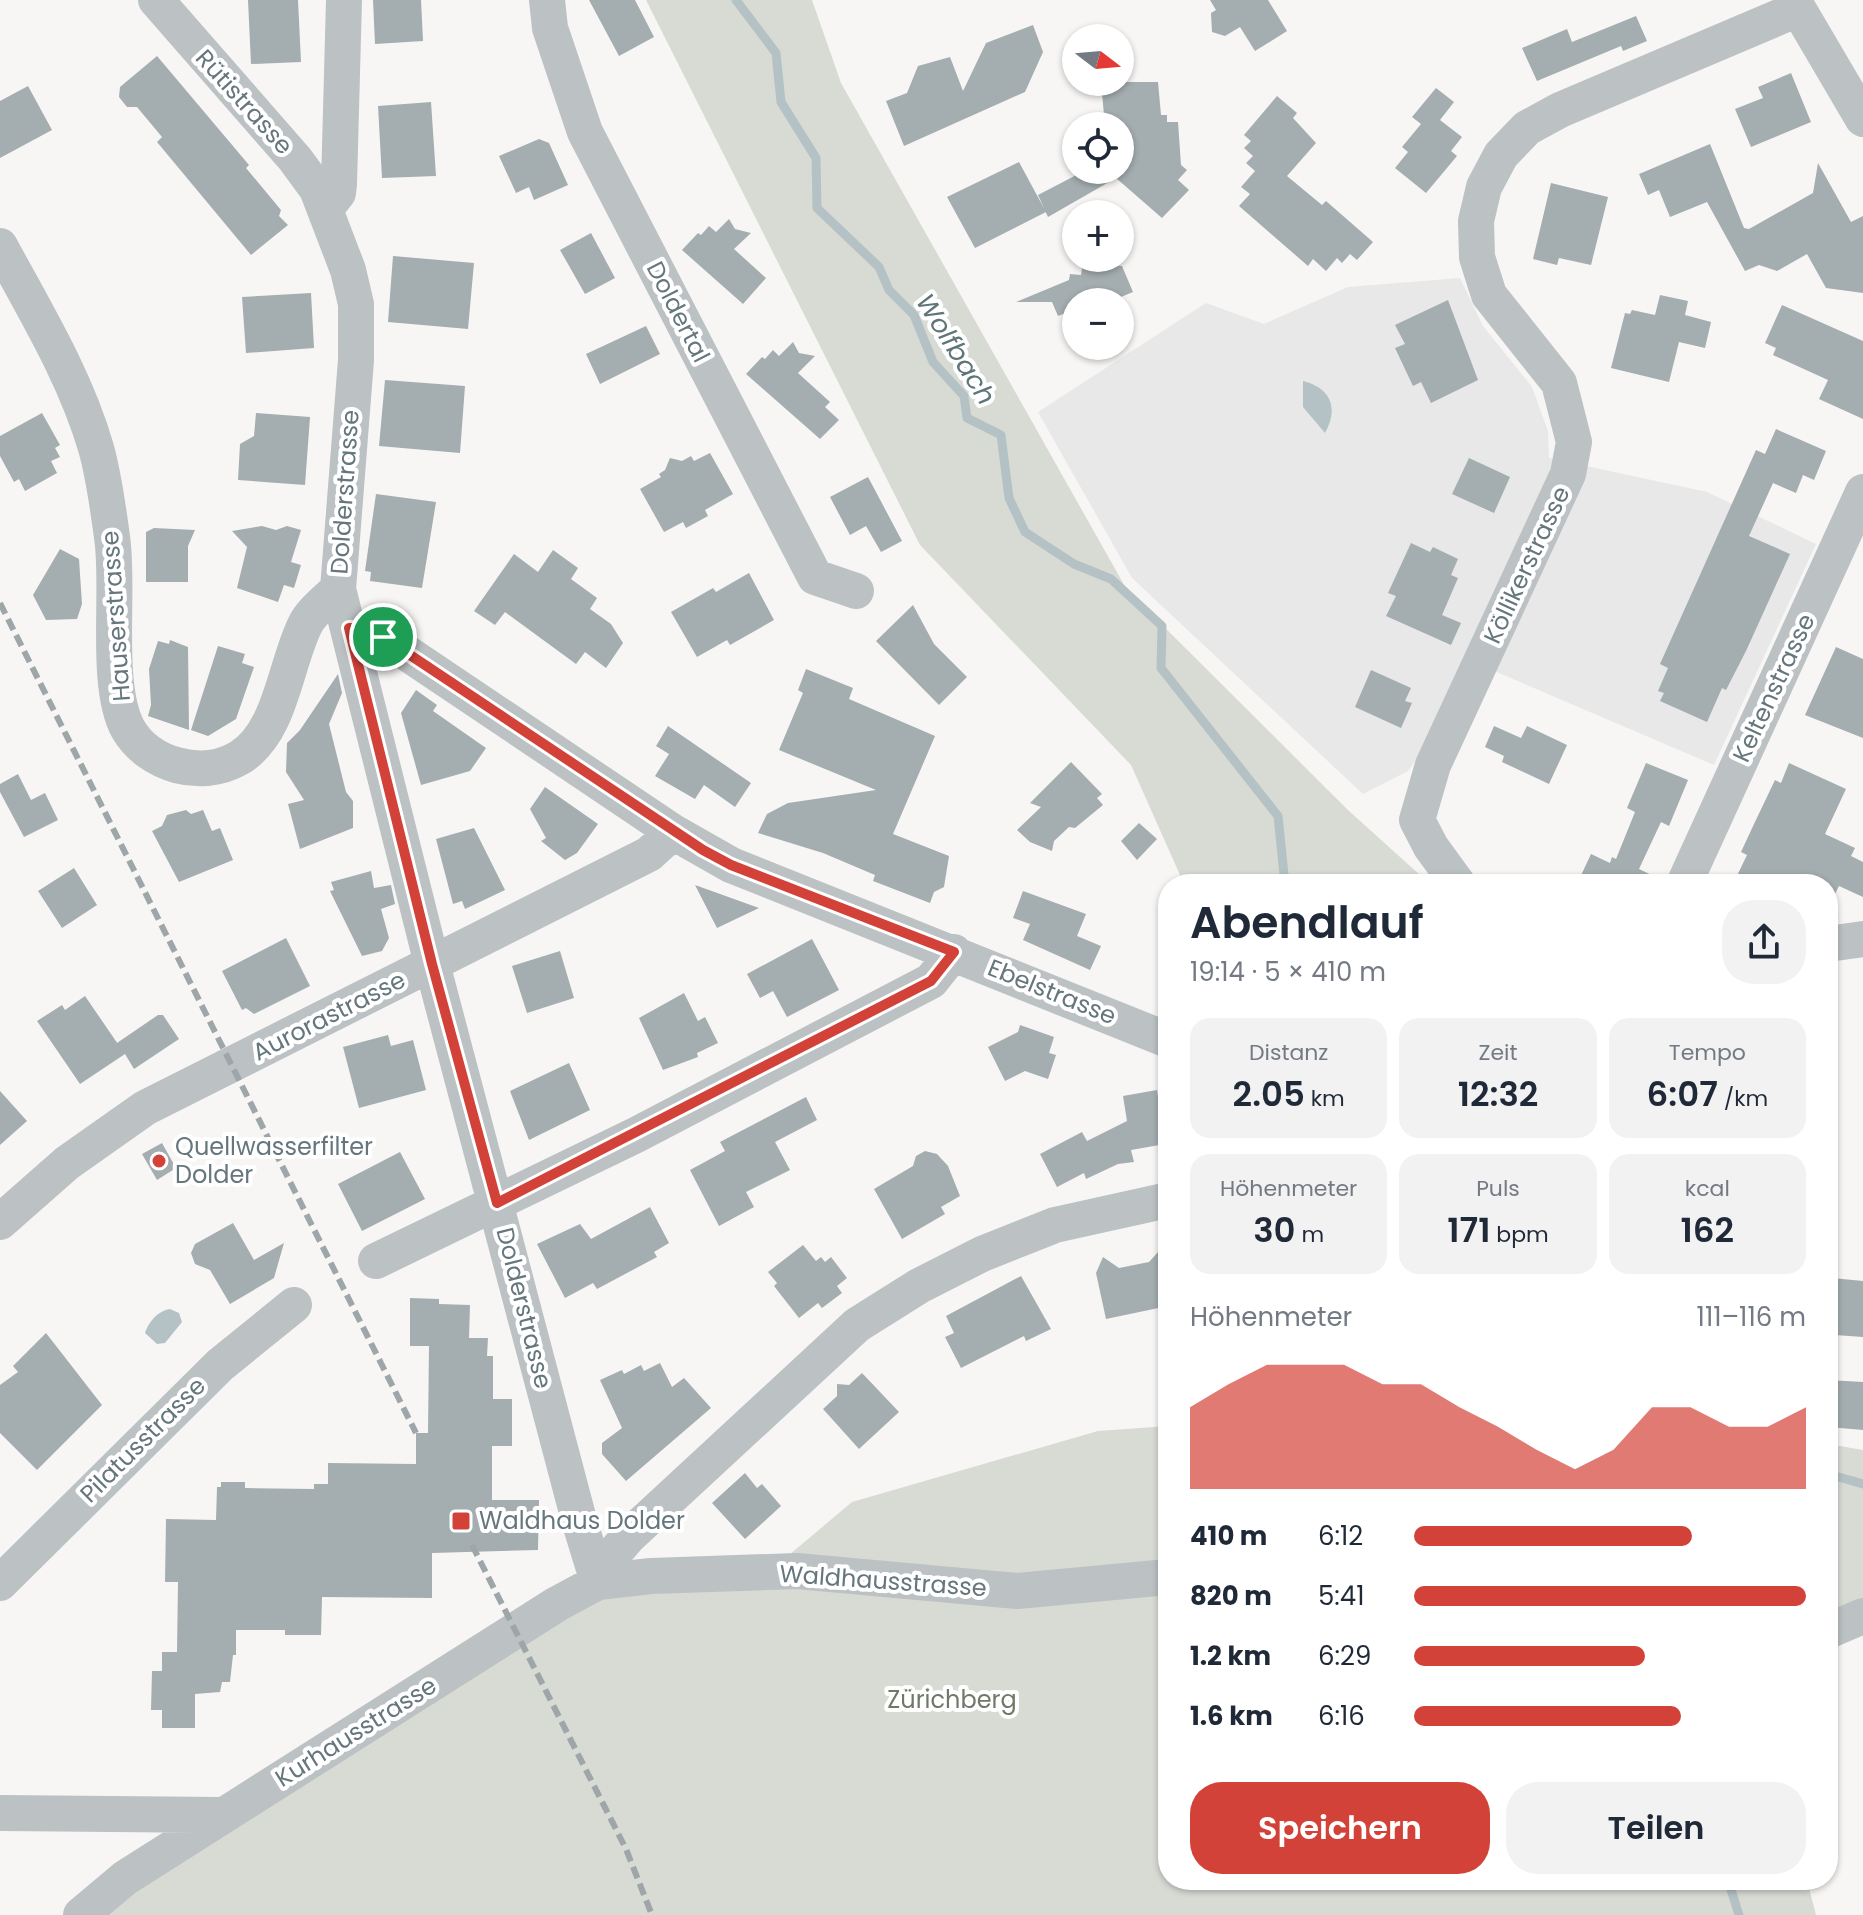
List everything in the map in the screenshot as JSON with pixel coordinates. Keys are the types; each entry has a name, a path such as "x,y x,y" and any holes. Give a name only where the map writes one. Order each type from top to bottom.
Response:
{"street":[{"name":"Rütistrasse","path":"156,0 295,159 326,208"},
{"path":"326,208 338,193 339,184 344,0"},
{"name":"Doldertal","path":"547,0 550,28 585,132 815,577 856,591"},
{"path":"1795,4 1863,119"},
{"name":"Köllikerstrasse","path":"1451,874 1431,847 1417,820 1433,765 1557,503 1574,442 1559,383 1489,295 1477,257 1476,221 1484,187 1501,155 1527,128 1560,110 1795,4"},
{"name":"Dolderstrasse","path":"326,208 348,270 356,304 356,360 338,589 432,964 598,1582"},
{"name":"Hauserstrasse","path":"0,246 63,362 96,448 113,541 119,697 127,727 144,752 166,763 190,767 215,766 239,759 257,743 269,720 306,622 338,589"},
{"name":"Keltenstrasse","path":"1689,874 1863,492"},
{"name":"Ebelstrasse","path":"349,628 368,628 383,637 673,832 731,865 1158,1036"},
{"name":"Aurorastrasse","path":"0,1222 67,1163 145,1108 649,854 673,832"},
{"path":"1838,943 1863,939"},
{"path":"376,1261 497,1203 931,981 954,952"},
{"path":"598,1582 622,1543 857,1325 919,1286 982,1254 1055,1225 1158,1202"},
{"name":"Pilatusstrasse","path":"0,1583 220,1365 294,1305"},
{"path":"584,1537 622,1543"},
{"name":"Waldhausstrasse","path":"598,1582 651,1576 797,1571 1017,1591 1158,1578"},
{"name":"Kurhausstrasse","path":"81,1915 125,1878 557,1604 598,1582"},
{"path":"1838,1627 1863,1616"},
{"path":"0,1813 223,1815"}],"shaded area":[{"path":"1460,278 1483,326 1532,387 1548,431 1549,458 1707,492 1816,544 1714,765 1464,658 1419,756 1408,771 1363,794 1132,578 1038,412 1118,360 1134,360 1134,350 1206,303 1264,324 1348,287"},
{"path":"1303,381 1313,384 1330,400 1331,415 1325,433 1303,407"},
{"path":"170,1309 179,1313 182,1322 165,1343 157,1344 145,1333 154,1317"}],"green space":[{"path":"646,0 812,0 841,83 1127,590 1349,811 1419,874 1180,874 1131,765 920,545"},
{"name":"Zürichberg","path":"1158,1427 1158,1890 1810,1890 1816,1915 87,1915 599,1591 758,1581 852,1502 1098,1431"},
{"path":"1838,1446 1863,1450 1863,1629 1838,1640"}],"building":[{"path":"248,0 298,0 301,62 251,64"},
{"path":"373,0 421,0 423,41 375,44"},
{"path":"589,0 635,0 654,37 619,56"},
{"path":"1210,0 1268,0 1287,31 1255,51 1240,27 1225,36 1212,32 1211,13 1216,10"},
{"path":"1636,16 1647,41 1623,51 1621,46 1537,81 1522,48 1567,29 1572,42"},
{"path":"1033,25 1043,52 1025,92 904,146 886,101 907,93 918,66 950,57 963,91 986,43"},
{"path":"157,56 249,165 246,168 281,210 279,216 288,225 251,255 157,142 162,137 137,107 127,107 119,97 120,87"},
{"path":"1791,73 1811,122 1751,147 1735,109 1763,98 1758,87"},
{"path":"1134,82 1158,82 1161,115 1167,115 1167,122 1178,122 1181,165 1187,170 1178,180 1189,190 1162,218 1123,184 1134,184 1134,112 1104,112 1102,96 1134,96"},
{"path":"28,86 52,130 0,158 0,101"},
{"path":"1436,88 1454,102 1440,120 1462,137 1451,151 1457,156 1426,193 1395,168 1408,152 1402,147 1421,124 1412,117"},
{"path":"1277,96 1297,113 1293,118 1316,143 1287,176 1322,205 1326,201 1373,242 1357,260 1350,254 1342,263 1337,258 1326,271 1313,259 1308,266 1239,206 1250,194 1241,187 1255,171 1246,163 1253,156 1244,148 1251,141 1244,135"},
{"path":"431,102 436,176 382,178 378,106"},
{"path":"539,139 549,143 568,185 534,200 529,187 516,193 499,156"},
{"path":"1710,144 1744,228 1749,229 1813,193 1818,163 1851,222 1863,216 1863,293 1826,288 1807,254 1777,271 1759,265 1745,271 1707,202 1670,217 1659,190 1648,195 1639,174"},
{"path":"1019,162 1046,212 975,248 947,197"},
{"path":"1062,182 1106,184 1078,200 1062,200 1062,209 1048,217 1038,195"},
{"path":"1551,183 1608,197 1591,265 1559,258 1557,265 1533,259"},
{"path":"729,219 735,229 751,233 734,249 766,278 743,304 682,250 698,233 701,235 709,226 716,232"},
{"path":"591,233 615,278 585,294 560,250"},
{"path":"393,256 474,263 468,329 388,322"},
{"path":"1081,272 1125,272 1131,288 1062,288 1062,314 1058,316 1052,302 1016,302 1069,280 1070,274 1081,275"},
{"path":"311,293 314,348 246,353 242,297"},
{"path":"1660,295 1688,301 1685,315 1711,322 1705,348 1679,342 1669,382 1611,368 1625,313 1630,314 1632,310 1655,315"},
{"path":"1448,300 1478,380 1431,403 1421,382 1413,386 1395,348 1405,344 1395,325"},
{"path":"1782,305 1863,341 1863,419 1819,399 1828,380 1773,355 1776,348 1765,343"},
{"path":"646,326 660,354 600,384 586,354"},
{"path":"793,342 799,353 815,356 798,373 830,402 825,407 839,420 820,439 746,374 762,357 765,359 773,350 779,356"},
{"path":"385,380 465,386 460,453 379,446"},
{"path":"42,413 60,445 55,448 60,457 51,461 57,473 25,491 19,479 14,482 0,456 0,436"},
{"path":"256,413 310,417 305,485 238,480 240,444 254,436"},
{"path":"1776,429 1826,451 1814,480 1803,475 1796,493 1773,483 1749,536 1790,554 1746,651 1726,690 1722,688 1707,722 1660,701 1664,693 1658,691 1668,668 1660,664 1756,450 1765,454"},
{"path":"710,453 733,494 705,510 708,516 686,528 683,522 664,532 640,489 661,477 659,474 665,470 670,458 682,461 691,456 694,461"},
{"path":"1469,458 1510,477 1494,513 1452,494"},
{"path":"868,477 902,541 881,552 866,526 850,535 830,497"},
{"path":"376,494 436,502 422,588 370,581 371,572 365,571"},
{"path":"262,526 276,530 287,526 301,530 291,562 301,565 294,588 284,585 278,602 237,588 247,547 232,531"},
{"path":"154,528 195,530 188,546 188,582 146,582 146,532"},
{"path":"1411,543 1430,552 1433,547 1458,559 1451,575 1458,578 1442,615 1461,623 1451,645 1386,616 1396,596 1388,593"},
{"path":"60,549 79,559 82,604 77,619 46,620 33,595"},
{"path":"553,550 578,568 571,579 597,598 590,609 611,624 623,643 606,668 585,652 576,664 505,612 495,625 474,611 514,554 538,572"},
{"path":"749,573 774,620 730,645 727,640 697,657 671,612 713,588 716,592"},
{"path":"913,605 934,644 967,677 939,705 876,641"},
{"path":"170,640 188,647 189,730 148,716 151,705 149,669 158,641 169,644"},
{"path":"218,646 245,654 242,663 254,667 236,719 208,736 191,730"},
{"path":"1836,647 1863,659 1863,738 1805,715"},
{"path":"806,669 853,688 849,699 935,736 893,834 949,856 944,887 934,892 930,903 873,881 875,875 823,853 758,833 767,814 788,803 876,790 779,750 803,693 798,690"},
{"path":"1371,670 1411,688 1405,701 1412,703 1401,728 1355,707"},
{"path":"338,674 342,693 329,724 346,792 353,801 353,828 300,849 288,804 304,800 286,772 287,743 300,730"},
{"path":"416,690 437,705 433,711 486,748 470,771 421,785 401,713"},
{"path":"668,726 751,783 735,807 704,785 695,799 655,776 669,754 656,746"},
{"path":"1494,726 1521,738 1527,726 1567,745 1549,784 1502,762 1504,756 1485,747"},
{"path":"1071,762 1102,794 1097,798 1103,805 1075,828 1069,827 1054,841 1052,851 1030,842 1017,830 1041,807 1030,803"},
{"path":"1646,763 1688,780 1669,826 1661,822 1639,869 1649,874 1582,874 1591,854 1610,863 1612,857 1616,859 1635,812 1627,808"},
{"path":"1789,763 1846,789 1825,834 1855,848 1851,856 1863,862 1863,897 1838,888 1838,874 1738,874 1747,855 1741,852 1775,780 1781,783"},
{"path":"18,774 31,800 45,793 58,820 24,837 0,792 0,784"},
{"path":"545,787 598,824 577,853 565,860 541,841 546,838 530,809"},
{"path":"186,810 191,814 203,810 212,831 220,828 233,860 179,882 152,831 162,826 167,815"},
{"path":"1139,823 1157,839 1137,860 1121,841"},
{"path":"474,828 505,890 465,909 462,901 453,904 436,839"},
{"path":"74,868 97,905 62,928 38,891"},
{"path":"371,871 374,888 391,885 395,904 381,909 389,938 382,951 362,956 330,891 334,890 331,882"},
{"path":"695,885 759,908 717,928"},
{"path":"1023,891 1086,914 1077,936 1101,946 1090,970 1023,940 1030,924 1013,918"},
{"path":"286,938 310,986 254,1014 246,1008 242,1010 222,971"},
{"path":"812,939 839,990 787,1017 773,991 760,998 747,974"},
{"path":"560,951 574,998 527,1013 512,966"},
{"path":"684,993 698,1021 705,1017 718,1043 697,1053 698,1057 663,1070 639,1018"},
{"path":"85,996 117,1043 158,1015 163,1015 179,1039 134,1069 125,1054 80,1084 37,1021 62,1005 65,1010"},
{"path":"1020,1025 1054,1037 1049,1053 1056,1055 1048,1079 1025,1071 1005,1081 988,1047 1018,1032"},
{"path":"388,1035 391,1046 413,1040 426,1090 359,1108 343,1047"},
{"path":"569,1063 590,1110 529,1140 510,1091"},
{"path":"1157,1090 1158,1145 1131,1150 1134,1162 1118,1164 1086,1179 1084,1173 1057,1187 1040,1154 1082,1132 1087,1141 1127,1121 1123,1096"},
{"path":"0,1091 27,1121 0,1145"},
{"path":"806,1097 817,1120 775,1142 790,1170 746,1192 754,1207 719,1226 690,1170 725,1151 720,1142"},
{"name":"Quellwasserfilter Dolder","path":"162,1143 176,1168 157,1180 142,1154"},
{"path":"925,1151 937,1154 948,1166 960,1196 941,1207 945,1214 902,1239 874,1189 913,1166 916,1156"},
{"path":"400,1152 425,1199 362,1231 338,1184"},
{"path":"650,1207 669,1243 654,1252 657,1257 597,1289 593,1283 565,1298 537,1244 580,1224 591,1239"},
{"path":"233,1223 254,1260 284,1243 274,1278 230,1304 210,1270 195,1264 191,1253 195,1244"},
{"path":"803,1245 816,1261 821,1257 825,1262 831,1257 847,1278 837,1286 842,1293 822,1308 818,1303 799,1318 774,1286 777,1283 768,1272"},
{"path":"1158,1252 1158,1308 1106,1319 1096,1273 1103,1257 1119,1268 1149,1262"},
{"path":"1021,1276 1051,1329 1026,1341 1024,1336 961,1368 945,1337 954,1333 946,1316"},
{"path":"1838,1279 1863,1281 1863,1337 1838,1335"},
{"name":"Waldhaus Dolder","path":"410,1298 439,1299 439,1304 470,1305 469,1338 488,1338 487,1356 493,1356 493,1399 512,1399 512,1446 492,1446 492,1500 539,1500 538,1550 432,1553 432,1598 322,1597 321,1635 285,1635 285,1630 236,1630 236,1655 233,1655 230,1682 222,1682 220,1692 195,1694 195,1728 162,1728 162,1710 151,1710 152,1671 162,1671 162,1652 177,1652 178,1582 165,1582 166,1519 216,1520 217,1487 221,1487 221,1482 245,1482 245,1488 314,1489 314,1484 328,1484 328,1463 416,1464 416,1433 428,1433 429,1346 410,1346"},
{"path":"46,1333 102,1405 37,1470 0,1433 0,1385 18,1372 13,1366"},
{"path":"660,1363 672,1387 684,1378 711,1408 626,1481 602,1454 602,1443 622,1428 600,1380 622,1370 624,1374 641,1365 644,1371"},
{"path":"862,1373 899,1412 859,1449 823,1409 837,1396 837,1384 849,1385"},
{"path":"1838,1381 1863,1382 1863,1430 1838,1428"},
{"path":"745,1473 757,1488 762,1484 781,1506 745,1539 712,1503"}],"waterway":[{"name":"Wolfbach","path":"736,0 776,53 781,102 816,158 817,208 879,267 889,290 914,315 933,362 964,396 967,418 1001,435 1009,498 1025,532 1074,564 1111,579 1162,626 1161,668 1278,816 1284,874"},
{"path":"1838,1477 1863,1484"},
{"name":"Wolfbach","path":"1731,1890 1739,1915"}],"railway":[{"path":"0,603 416,1433"},
{"path":"472,1545 626,1849 652,1915"}],"place":[{"name":"Quellwasserfilter Dolder","path":"159,1161"},
{"name":"Waldhaus Dolder","path":"461,1521"}],"route":[{"path":"349,628 368,628 383,637 703,850 731,865 954,952 931,981 636,1135 497,1203 432,964 349,628"}]}
